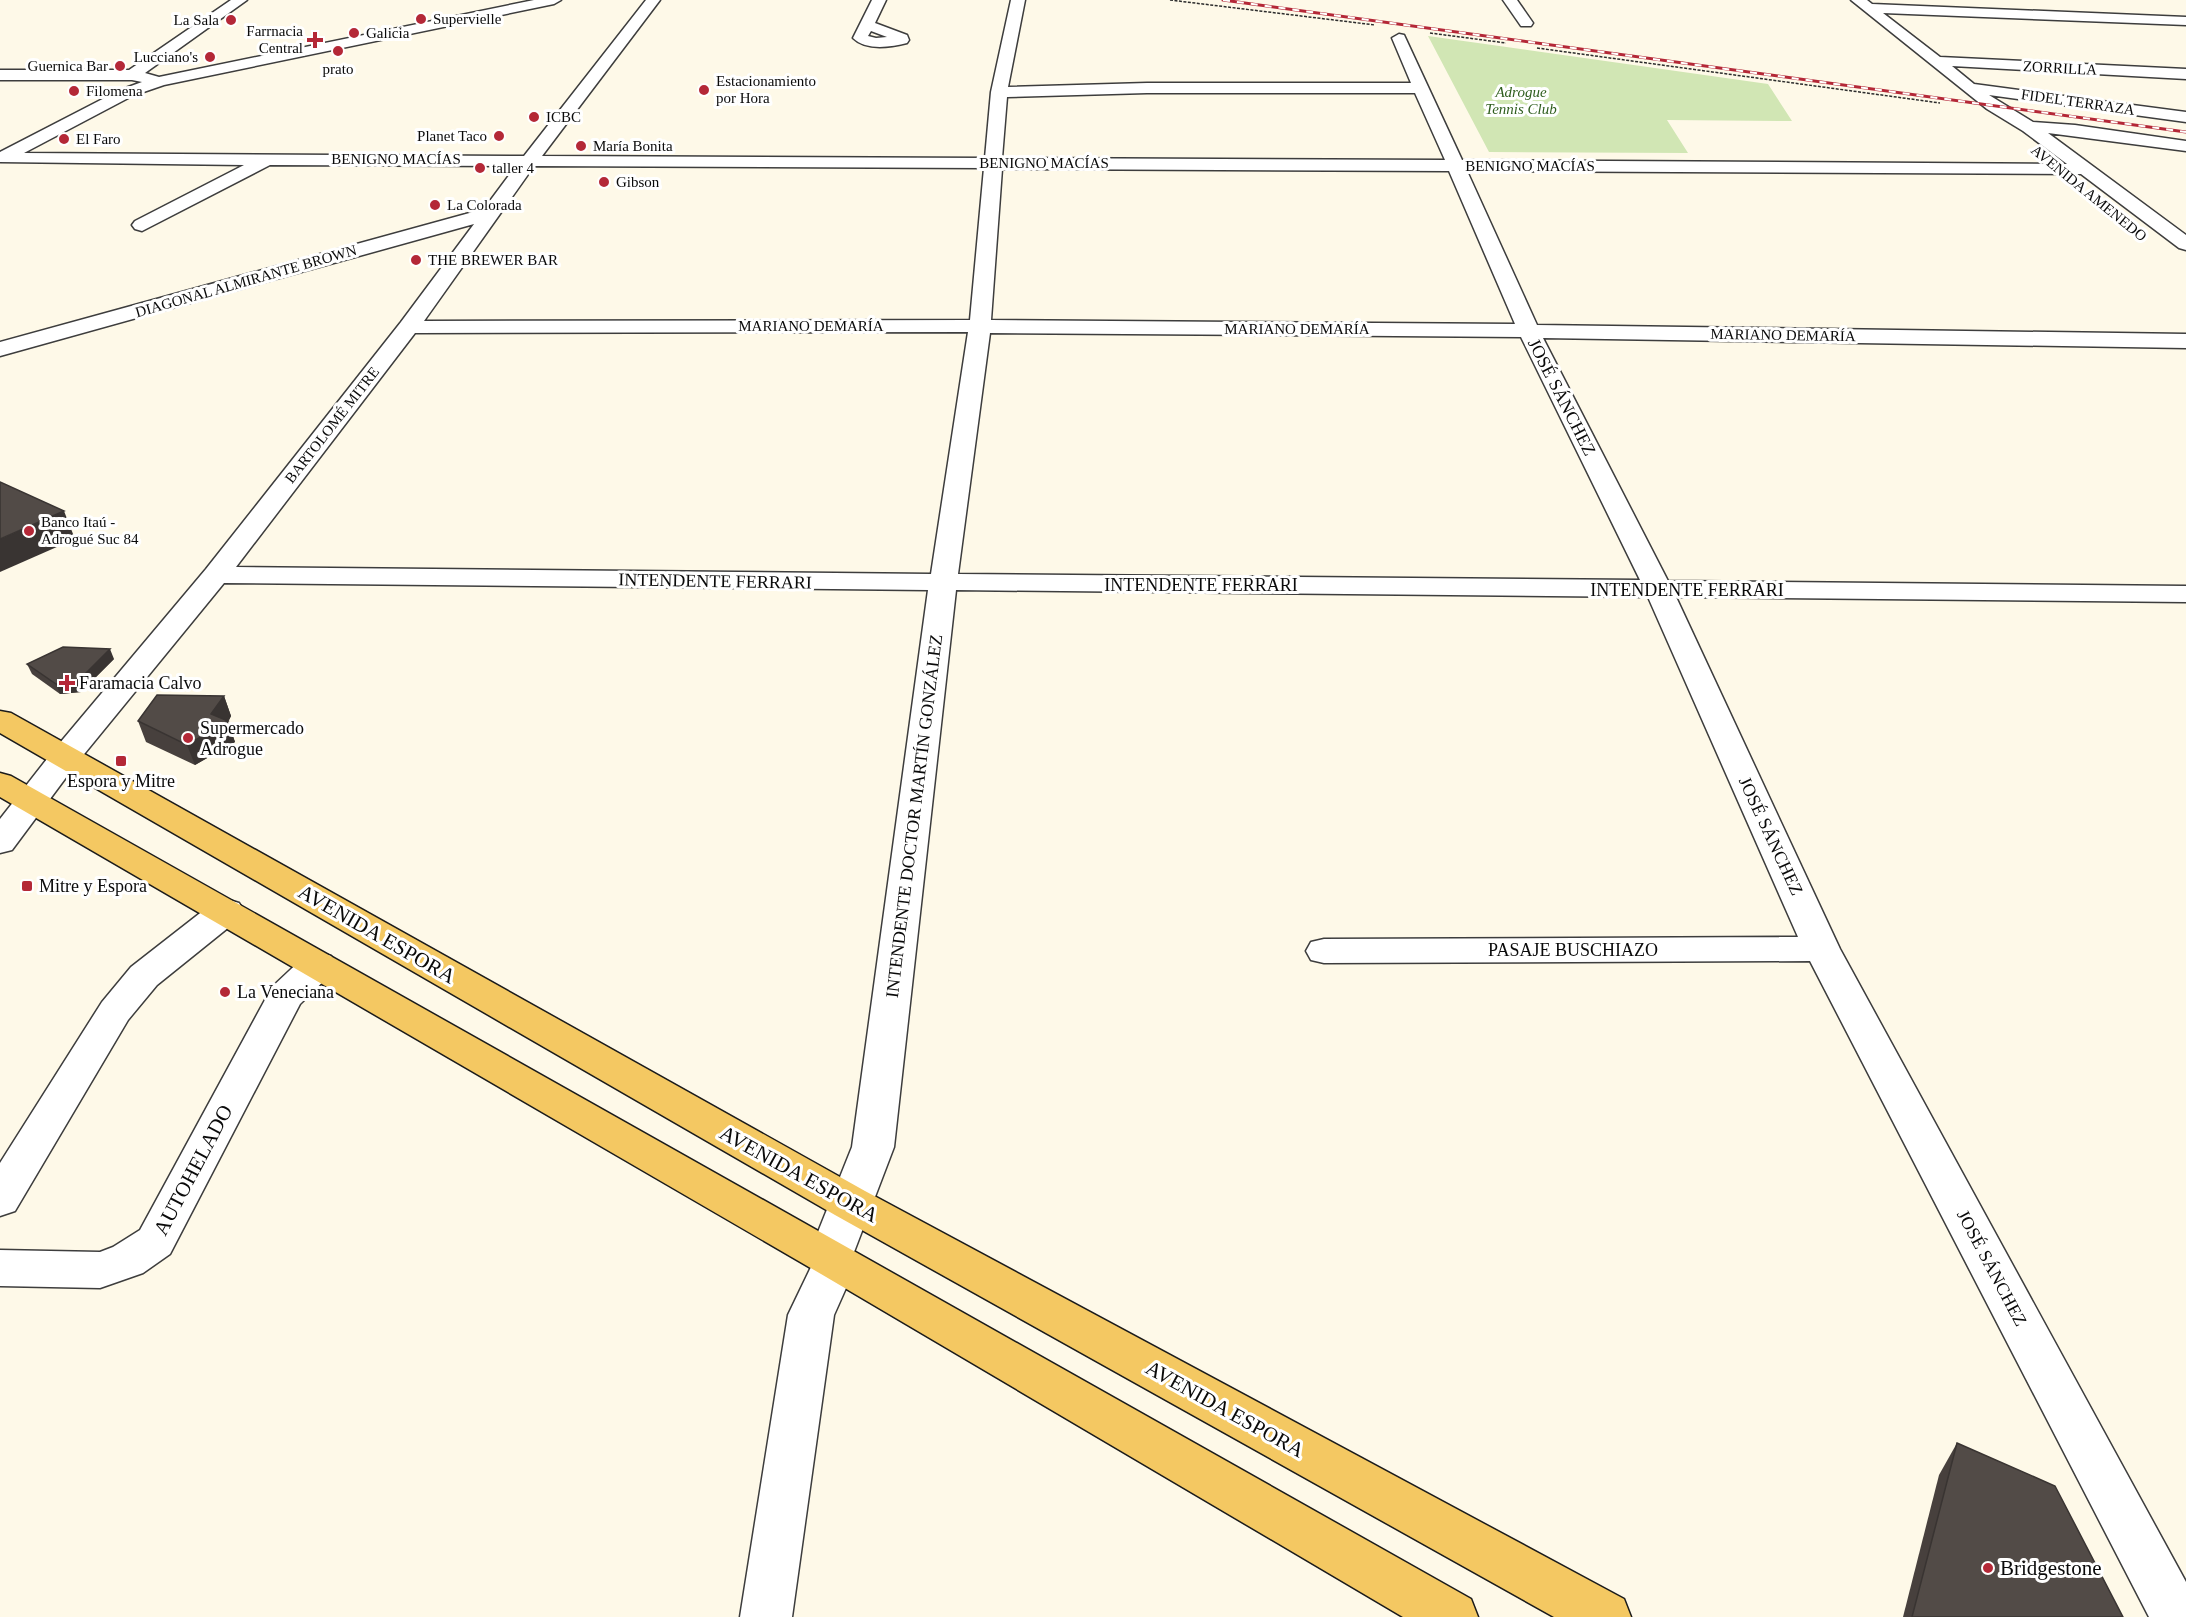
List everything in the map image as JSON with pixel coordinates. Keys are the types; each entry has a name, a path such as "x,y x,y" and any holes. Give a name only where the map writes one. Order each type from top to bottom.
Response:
{"main road":[{"name":"AVENIDA ESPORA","path":"0,720 850,1203 1605,1617"},
{"path":"16,792 836,1261 1452,1617"}],"street":[{"path":"132,75 240,0"},
{"path":"2,158 126,93 160,81 554,0"},
{"name":"BARTOLOMÉ MITRE","path":"0,842 16,792 65,757 216,575 409,327 530,159 653,0"},
{"path":"867,25 879,0"},
{"name":"INTENDENTE DOCTOR MARTÍN GONZÁLEZ","path":"766,1617 811,1315 836,1261 830,1257 873,1147 943,583 980,326 999,92 1018,0"},
{"path":"1510,0 1526,22"},
{"path":"1863,4 2186,21"},
{"name":"AVENIDA AMENEDO","path":"1863,4 2000,111 2029,127 2181,237"},
{"name":"JOSÉ SÁNCHEZ","path":"1400,32 1421,88 1529,331 1658,590 1822,949 2177,1617"},
{"name":"ZORRILLA","path":"1934,61 2186,74"},
{"path":"0,75 132,75 160,81"},
{"path":"999,92 1096,92 1147,88 1421,88"},
{"name":"FIDEL TERRAZA","path":"1970,88 2186,117"},
{"name":"AVENIDA AMENEDO","path":"2000,111 2003,121 2057,169 2117,216"},
{"path":"2029,127 2066,129 2186,146"},
{"name":"BENIGNO MACÍAS","path":"2,158 2085,169"},
{"path":"142,225 268,158"},
{"name":"DIAGONAL ALMIRANTE BROWN","path":"0,349 492,213"},
{"path":"2134,229 2181,237"},
{"name":"MARIANO DEMARÍA","path":"409,327 980,326 1529,331 2186,341"},
{"name":"INTENDENTE FERRARI","path":"216,575 2186,594"},
{"path":"0,1199 115,1011 144,976 226,912"},
{"name":"PASAJE BUSCHIAZO","path":"1324,951 1822,949"},
{"name":"AUTOHELADO","path":"0,1268 100,1270 128,1260 155,1242 285,996 318,965"}],"path":[{"path":"1170,0 1400,32 1507,44"},
{"path":"1531,47 2000,111"}],"green space":[{"name":"Adrogue Tennis Club","path":"1428,36 1768,84 1792,121 1667,120 1688,153 1489,152"}],"building":[{"path":"0,482 64,511 0,539"},
{"path":"63,647 110,649 77,682 56,684 27,664"},
{"path":"157,695 224,696 211,714 228,721 187,745 138,721"},
{"name":"Bridgestone","path":"1957,1443 2055,1486 2123,1617 1912,1617"}],"railway":[{"path":"1223,0 2186,132"}],"place":[{"name":"Supervielle","path":"421,19"},
{"name":"La Sala","path":"231,20"},
{"name":"Galicia","path":"354,33"},
{"name":"Farrnacia Central","path":"315,40"},
{"name":"prato","path":"338,51"},
{"name":"Lucciano's","path":"210,57"},
{"name":"Guernica Bar","path":"120,66"},
{"name":"Estacionamiento por Hora","path":"704,90"},
{"name":"Filomena","path":"74,91"},
{"name":"ICBC","path":"534,117"},
{"name":"Planet Taco","path":"499,136"},
{"name":"El Faro","path":"64,139"},
{"name":"María Bonita","path":"581,146"},
{"name":"taller 4","path":"480,168"},
{"name":"Gibson","path":"604,182"},
{"name":"La Colorada","path":"435,205"},
{"name":"THE BREWER BAR","path":"416,260"},
{"name":"Banco Itaú - Adrogué Suc 84","path":"29,531"},
{"name":"Faramacia Calvo","path":"67,683"},
{"name":"Supermercado Adrogue","path":"188,738"},
{"name":"Espora y Mitre","path":"121,761"},
{"name":"Mitre y Espora","path":"27,886"},
{"name":"La Veneciana","path":"225,992"},
{"name":"Bridgestone","path":"1988,1568"}]}
